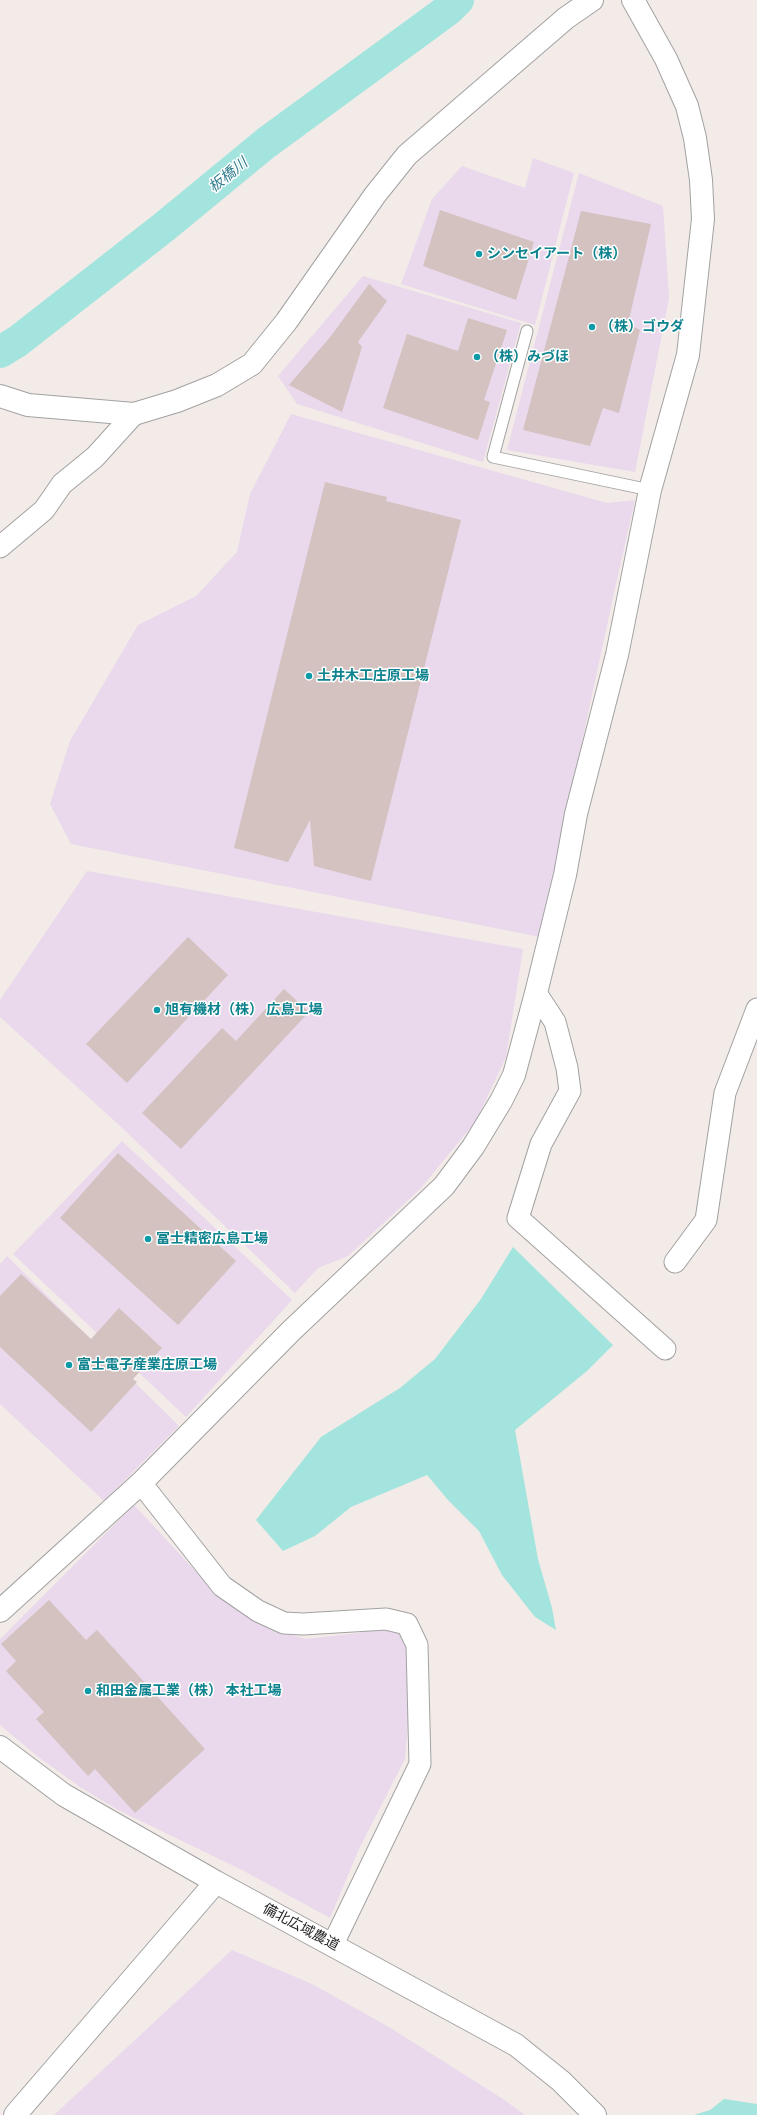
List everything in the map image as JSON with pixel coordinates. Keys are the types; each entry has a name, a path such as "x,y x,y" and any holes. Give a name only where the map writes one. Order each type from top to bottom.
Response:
{"street":[{"path":"0,396 28,405 134,414 177,401 217,385 252,364 286,322 374,195 407,155 566,18 592,0"},
{"path":"0,1611 141,1483 291,1331 444,1186 473,1147 501,1102 514,1075 565,875 576,814 617,655 650,490 688,355 703,219 695,138 687,106 666,59 633,0"},
{"path":"0,548 44,510 62,484 95,457 134,414"},
{"path":"536,993 555,1022 567,1068 570,1091 541,1144 518,1218 665,1349"},
{"path":"675,1262 706,1220 725,1093 757,1009"},
{"path":"141,1483 222,1586 258,1610 284,1623 303,1624 386,1619 407,1624 417,1644 420,1764 333,1944"},
{"name":"備北広域農道","path":"0,1747 64,1795 216,1882 333,1944 516,2045 561,2081 595,2115"},
{"path":"14,2115 216,1882"}],"lane":[{"path":"527,331 493,457 650,490"}],"shaded area":[{"path":"533,158 574,173 535,325 401,284 432,199 462,166 525,188"},
{"path":"579,173 663,206 669,298 635,472 507,450"},
{"path":"363,276 521,323 483,462 297,404 278,376"},
{"path":"291,414 607,503 635,500 540,937 71,844 50,804 70,741 138,625 196,596 237,552 250,494"},
{"path":"87,871 523,949 506,1057 476,1121 420,1189 348,1256 318,1268 295,1293 119,1125 0,1017 0,1000"},
{"path":"122,1141 292,1300 186,1417 13,1254"},
{"path":"7,1256 179,1426 104,1501 0,1404 0,1264"},
{"path":"134,1505 215,1592 281,1632 306,1639 358,1633 385,1628 404,1633 408,1645 411,1691 405,1759 359,1849 330,1918 244,1871 118,1810 80,1787 37,1756 0,1725 0,1639"},
{"path":"232,1950 312,1984 389,2027 503,2099 525,2115 54,2115"}],"water":[{"path":"513,1247 613,1345 587,1371 515,1430 538,1559 552,1608 556,1630 535,1617 502,1575 479,1531 448,1500 427,1475 351,1507 315,1536 283,1551 256,1520 321,1437 400,1388 435,1359 481,1299"},
{"path":"724,2099 757,2104 757,2115 694,2115 710,2110"}],"building":[{"name":"シンセイアート（株）","path":"440,210 534,242 516,300 423,266"},
{"name":"（株）ゴウダ","path":"581,211 651,224 628,324 640,330 619,413 603,408 590,446 523,430"},
{"path":"369,284 387,301 358,342 362,347 342,412 289,385 331,336"},
{"path":"468,318 507,330 484,400 490,402 478,440 383,408 407,334 458,351"},
{"name":"土井木工庄原工場","path":"325,482 387,497 386,501 461,520 371,881 314,866 310,820 288,862 234,848"},
{"name":"旭有機材（株） 広島工場","path":"188,937 228,975 127,1083 86,1044"},
{"path":"284,989 309,1012 181,1149 142,1113 222,1028 236,1041"},
{"name":"冨士精密広島工場","path":"118,1153 236,1261 178,1325 60,1218"},
{"name":"富士電子産業庄原工場","path":"21,1274 91,1339 119,1308 162,1348 133,1379 137,1382 91,1432 0,1347 0,1296"},
{"name":"和田金属工業（株） 本社工場","path":"49,1600 86,1640 97,1630 205,1749 135,1813 95,1769 88,1776 36,1719 44,1712 6,1671 16,1661 1,1644"}],"waterway":[{"name":"板橋川","path":"0,352 18,341 164,227 266,143 449,9 458,0"}],"place":[{"name":"シンセイアート（株）","path":"479,254"},
{"name":"（株）ゴウダ","path":"592,327"},
{"name":"（株）みづほ","path":"477,357"},
{"name":"土井木工庄原工場","path":"309,676"},
{"name":"旭有機材（株） 広島工場","path":"157,1010"},
{"name":"冨士精密広島工場","path":"148,1239"},
{"name":"富士電子産業庄原工場","path":"69,1365"},
{"name":"和田金属工業（株） 本社工場","path":"88,1691"}]}
